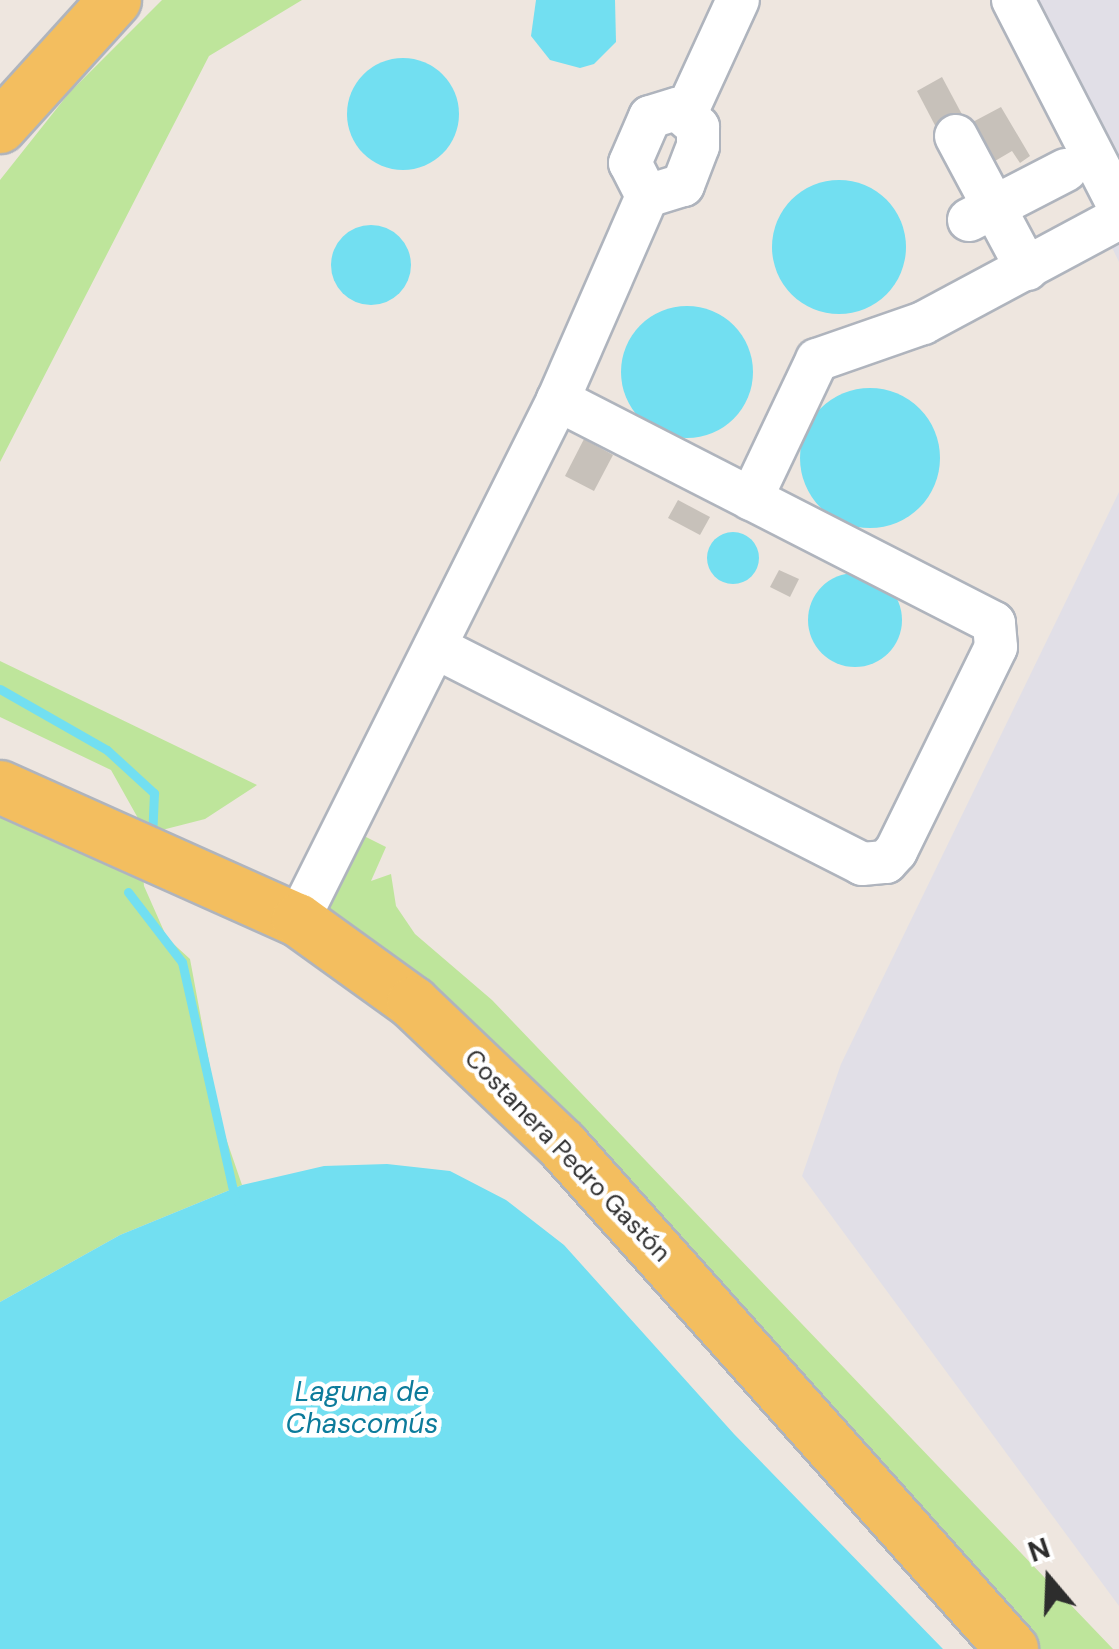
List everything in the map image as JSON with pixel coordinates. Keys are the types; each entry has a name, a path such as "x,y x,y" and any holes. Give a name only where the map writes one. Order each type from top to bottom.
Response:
{"main road":[{"path":"0,127 116,0"},
{"name":"Costanera Pedro Gastón","path":"6,794 298,920 413,1003 562,1144 1012,1649"}],"lane":[{"path":"298,920 558,400 646,196 683,185 700,137 686,113 738,0"},
{"path":"1013,0 1119,206"},
{"path":"956,136 981,214 1027,268"},
{"path":"981,214 1066,170"},
{"path":"751,500 817,360 923,323 1119,218"},
{"path":"436,648 862,864 886,862 996,647 994,623 558,400"}],"shaded area":[{"path":"991,0 1119,0 1119,262 1102,227"},
{"path":"1119,492 1119,1606 802,1176 841,1064"}],"green space":[{"path":"162,0 302,0 209,56 0,462 0,180 69,93"},
{"path":"0,661 257,785 205,819 162,830 139,820 111,770 0,717"},
{"path":"0,811 142,863 144,886 167,938 190,959 220,1121 242,1185 120,1235 0,1302"},
{"path":"358,833 386,847 371,881 391,874 396,906 415,934 492,1000 1113,1649 1036,1649 329,922 325,900"}],"water":[{"path":"536,0 615,0 616,42 594,64 580,68 550,60 531,36"},
{"path":"403,58 424,62 443,74 455,93 459,114 455,135 443,154 424,166 403,170 382,166 363,154 351,135 347,114 351,93 363,74 382,62"},
{"path":"839,180 865,185 886,200 901,221 906,247 901,273 886,294 865,309 839,314 813,309 792,294 777,273 772,247 777,221 792,200 813,185"},
{"path":"371,225 386,228 399,237 408,250 408,280 399,293 386,302 371,305 356,302 343,293 334,280 331,265 334,250 343,237 356,228"},
{"path":"687,306 712,311 733,326 748,347 753,372 748,397 733,418 712,433 687,438 662,433 641,418 626,397 621,372 626,347 641,326 662,311"},
{"path":"870,388 897,393 920,408 935,431 940,458 935,485 920,508 897,523 870,528 843,523 820,508 805,485 800,458 805,431 820,408 843,393"},
{"path":"733,532 751,540 759,558 751,576 733,584 715,576 707,558 715,540"},
{"path":"855,573 873,577 888,587 898,602 902,620 898,638 888,653 873,663 855,667 837,663 822,653 812,638 808,620 812,602 822,587 837,577"},
{"name":"Laguna de Chascomús","path":"387,1164 450,1171 506,1200 564,1245 734,1434 943,1649 0,1649 0,1302 120,1235 242,1185 324,1166"}],"building":[{"path":"942,77 965,120 939,133 917,91"},
{"path":"1001,107 1030,156 1020,163 1012,151 995,161 986,157 969,124"},
{"path":"584,439 613,455 594,491 565,476"},
{"path":"678,500 710,517 700,535 668,518"},
{"path":"779,570 799,579 790,597 770,587"}],"waterway":[{"path":"0,689 107,750 154,793 152,838"},
{"path":"128,892 182,962 235,1200"}]}
